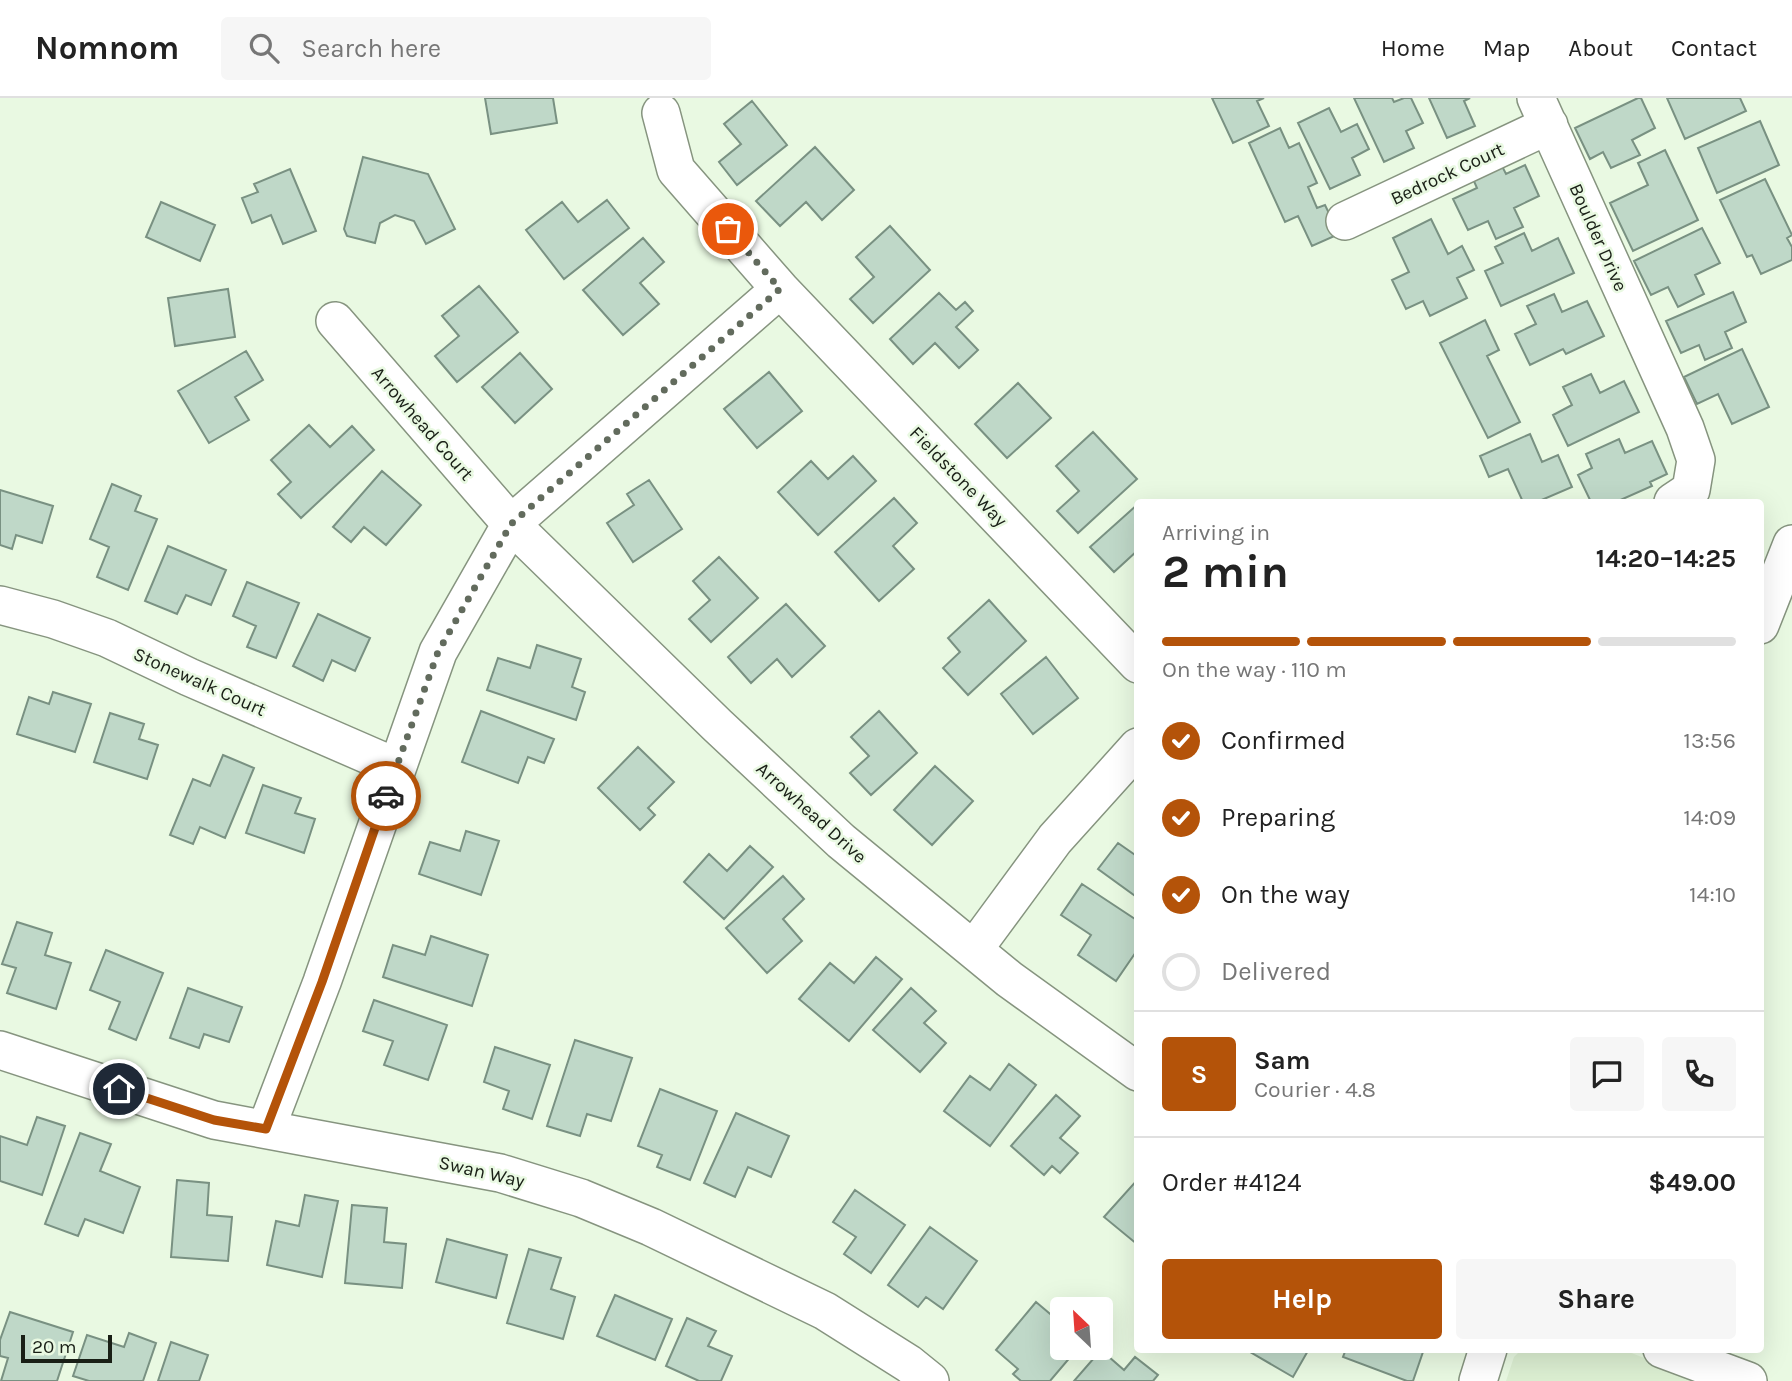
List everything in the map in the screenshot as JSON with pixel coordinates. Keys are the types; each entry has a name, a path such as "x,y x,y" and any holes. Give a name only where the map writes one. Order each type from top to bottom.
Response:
{"street":[{"name":"Bedrock Court","path":"1345,221 1543,112"},
{"name":"Boulder Drive","path":"1543,112 1685,428 1696,460 1688,498"},
{"name":"Fieldstone Way","path":"661,113 676,170 780,289 1134,660"},
{"path":"266,1129 322,982 438,652 511,524 780,289"},
{"name":"Arrowhead Court","path":"335,321 511,524"},
{"name":"Arrowhead Drive","path":"511,524 831,832 1009,978 1134,1069"},
{"path":"1773,618 1792,544"},
{"name":"Stonewalk Court","path":"0,605 53,619 107,638 189,677 396,767"},
{"path":"974,949 1055,839 1134,751"},
{"name":"Swan Way","path":"0,1050 214,1120 500,1173 581,1198 650,1227 825,1311 909,1364 930,1381"},
{"path":"1478,1381 1487,1353"},
{"path":"1673,1353 1748,1381"}],"shaded area":[{"path":"1518,1353 1631,1353 1704,1381 1506,1381 1514,1357"}],"building":[{"path":"485,98 553,98 557,123 491,134"},
{"path":"1212,98 1264,98 1257,101 1269,126 1233,143"},
{"path":"1354,98 1392,98 1394,102 1411,98 1423,123 1406,131 1414,148 1384,162"},
{"path":"1429,98 1470,98 1464,101 1475,126 1447,138"},
{"path":"1641,98 1655,128 1632,140 1640,155 1611,168 1603,152 1590,159 1575,128"},
{"path":"1667,98 1740,98 1746,111 1685,139"},
{"path":"752,101 787,145 737,185 719,162 741,144 724,124"},
{"path":"1329,108 1341,132 1357,124 1369,149 1352,158 1360,175 1330,189 1298,123"},
{"path":"1760,121 1779,165 1717,193 1698,148"},
{"path":"1280,128 1289,148 1299,143 1317,183 1308,187 1317,208 1325,205 1339,234 1312,246 1298,216 1285,222 1249,143"},
{"path":"815,147 854,190 822,220 806,202 780,226 756,201"},
{"path":"1665,150 1698,220 1633,251 1610,203 1648,185 1638,163"},
{"path":"363,157 428,174 455,229 426,244 414,221 395,215 380,223 375,243 347,236 344,229"},
{"path":"1525,165 1539,196 1514,208 1523,227 1496,239 1488,221 1468,230 1453,199 1477,188 1473,179 1502,166 1506,174"},
{"path":"290,169 316,231 283,244 271,215 252,223 242,198 258,192 254,184"},
{"path":"1765,179 1792,235 1787,238 1792,247 1792,260 1761,274 1752,255 1747,257 1720,200"},
{"path":"607,200 629,228 564,279 526,230 562,202 578,222"},
{"path":"161,202 215,225 200,261 146,237"},
{"path":"1431,219 1448,254 1462,246 1474,270 1457,278 1467,298 1430,316 1423,301 1406,309 1392,280 1409,272 1393,238"},
{"path":"890,226 930,270 873,323 850,299 874,277 856,257"},
{"path":"1702,228 1720,263 1695,275 1704,294 1678,307 1668,287 1651,295 1634,261"},
{"path":"1524,233 1532,251 1558,238 1574,273 1501,306 1485,271 1503,263 1495,247"},
{"path":"643,238 664,262 640,283 659,304 623,335 583,290"},
{"path":"479,286 518,332 457,382 435,356 459,336 442,316"},
{"path":"228,289 235,337 175,346 168,298"},
{"path":"1733,292 1746,322 1725,332 1732,348 1705,360 1699,345 1681,353 1666,321"},
{"path":"939,293 956,310 965,302 973,311 956,327 978,350 959,368 935,343 913,364 890,339"},
{"path":"1554,294 1562,312 1587,301 1604,336 1566,354 1563,349 1530,365 1515,334 1536,324 1527,306"},
{"path":"1485,320 1499,350 1487,356 1520,422 1488,438 1440,343"},
{"path":"1742,349 1769,407 1732,424 1718,394 1697,404 1684,377"},
{"path":"246,351 263,380 235,397 249,420 209,443 178,391"},
{"path":"520,353 552,389 515,423 482,387"},
{"path":"769,372 802,411 757,448 724,409"},
{"path":"1591,374 1600,393 1624,381 1639,412 1568,446 1553,415 1572,405 1563,387"},
{"path":"1018,383 1051,418 1007,458 975,424"},
{"path":"309,425 330,447 352,426 374,450 301,518 278,494 291,482 271,460"},
{"path":"1093,432 1137,479 1078,533 1057,511 1079,491 1056,466"},
{"path":"1530,434 1542,462 1558,455 1572,487 1544,499 1522,499 1508,469 1489,477 1480,456"},
{"path":"1619,439 1625,453 1652,441 1667,474 1650,482 1652,486 1623,499 1590,499 1578,475 1592,468 1586,454"},
{"path":"853,456 876,481 818,535 778,492 811,461 828,479"},
{"path":"382,471 421,505 386,545 364,527 351,542 333,527"},
{"path":"649,480 682,529 633,562 607,523 634,505 627,494"},
{"path":"112,484 141,496 135,511 157,519 128,590 97,577 109,547 90,539"},
{"path":"0,490 53,506 42,543 16,535 12,549 0,545"},
{"path":"894,498 917,523 893,546 914,569 879,601 835,552"},
{"path":"1134,508 1134,554 1114,572 1090,547"},
{"path":"168,546 226,570 211,605 186,595 177,614 145,601"},
{"path":"719,557 758,598 711,642 689,619 710,600 693,581"},
{"path":"247,582 299,603 276,658 247,647 256,626 233,616"},
{"path":"989,600 1026,641 968,695 943,668 960,652 948,638"},
{"path":"786,604 825,646 792,677 777,659 751,683 728,657"},
{"path":"318,614 370,638 355,671 332,660 323,681 293,666"},
{"path":"537,645 581,659 572,687 585,692 576,720 487,690 498,658 530,668"},
{"path":"1046,657 1078,698 1033,734 1001,694"},
{"path":"53,692 91,704 75,752 17,734 29,697 49,704"},
{"path":"481,711 554,739 544,763 528,757 518,783 462,762"},
{"path":"879,711 917,753 871,795 850,773 869,756 851,737"},
{"path":"110,713 144,724 139,739 158,745 147,779 94,762"},
{"path":"638,747 674,782 648,808 655,815 640,830 598,788"},
{"path":"223,755 254,768 225,838 200,827 193,844 170,835 193,779 210,786"},
{"path":"935,766 973,801 932,845 894,810"},
{"path":"263,785 301,798 295,813 315,819 304,853 246,833"},
{"path":"466,831 499,841 481,895 419,874 430,842 460,851"},
{"path":"1118,843 1134,854 1134,895 1098,869"},
{"path":"750,846 773,867 724,919 684,882 709,854 727,871"},
{"path":"783,876 804,899 783,919 802,941 767,973 726,928"},
{"path":"1082,884 1134,918 1134,955 1116,981 1078,955 1091,935 1061,915"},
{"path":"17,922 52,933 45,955 71,963 56,1009 7,993 16,968 2,964"},
{"path":"431,936 488,955 472,1006 383,977 393,945 425,955"},
{"path":"106,950 163,973 136,1040 109,1029 120,1002 90,990"},
{"path":"876,957 902,979 849,1041 799,999 830,963 854,983"},
{"path":"188,988 242,1007 229,1042 204,1034 199,1048 170,1038"},
{"path":"911,988 936,1011 924,1023 946,1043 920,1072 873,1030"},
{"path":"374,1000 447,1025 428,1080 384,1065 393,1041 363,1031"},
{"path":"575,1040 632,1058 611,1121 587,1114 580,1136 547,1126"},
{"path":"495,1047 550,1065 532,1119 503,1109 509,1091 484,1082"},
{"path":"1009,1064 1036,1085 990,1146 944,1111 970,1076 990,1090"},
{"path":"660,1089 717,1111 690,1180 657,1167 662,1155 638,1146"},
{"path":"1056,1095 1080,1116 1060,1138 1078,1153 1060,1173 1052,1166 1044,1175 1011,1146"},
{"path":"736,1113 789,1136 771,1177 748,1167 735,1197 704,1183"},
{"path":"37,1117 65,1126 42,1195 0,1181 0,1136 27,1145"},
{"path":"80,1133 111,1144 100,1171 140,1187 123,1233 85,1219 78,1236 45,1224"},
{"path":"177,1180 209,1183 207,1215 232,1217 228,1261 171,1257"},
{"path":"1134,1183 1134,1242 1104,1217"},
{"path":"855,1190 905,1225 871,1273 844,1254 856,1237 833,1222"},
{"path":"305,1195 338,1201 322,1277 267,1265 276,1221 299,1226"},
{"path":"352,1205 387,1208 384,1242 406,1244 402,1288 345,1283"},
{"path":"930,1227 977,1261 943,1309 926,1297 918,1307 888,1285"},
{"path":"447,1239 507,1255 496,1298 436,1282"},
{"path":"529,1249 561,1258 551,1289 575,1297 563,1339 507,1323"},
{"path":"615,1295 672,1319 655,1360 597,1336"},
{"path":"1036,1302 1050,1314 1050,1360 1068,1360 1050,1381 1021,1381 1013,1374 1018,1369 996,1350"},
{"path":"10,1312 73,1332 57,1381 1,1381 8,1358 0,1356 0,1340"},
{"path":"687,1318 716,1331 708,1346 732,1356 721,1381 699,1381 666,1366"},
{"path":"129,1333 156,1343 143,1381 89,1381 73,1376 87,1335 124,1347"},
{"path":"171,1342 208,1355 199,1381 158,1381"},
{"path":"1252,1353 1307,1353 1293,1377"},
{"path":"1344,1353 1423,1353 1413,1381 1343,1357"},
{"path":"1135,1357 1158,1375 1153,1381 1074,1381 1092,1360 1112,1360 1124,1370"}],"way so far":[{"path":"386,796 438,652 511,524 780,289 728,229"}],"route":[{"path":"119,1089 214,1120 266,1129 322,982 386,796"}]}
